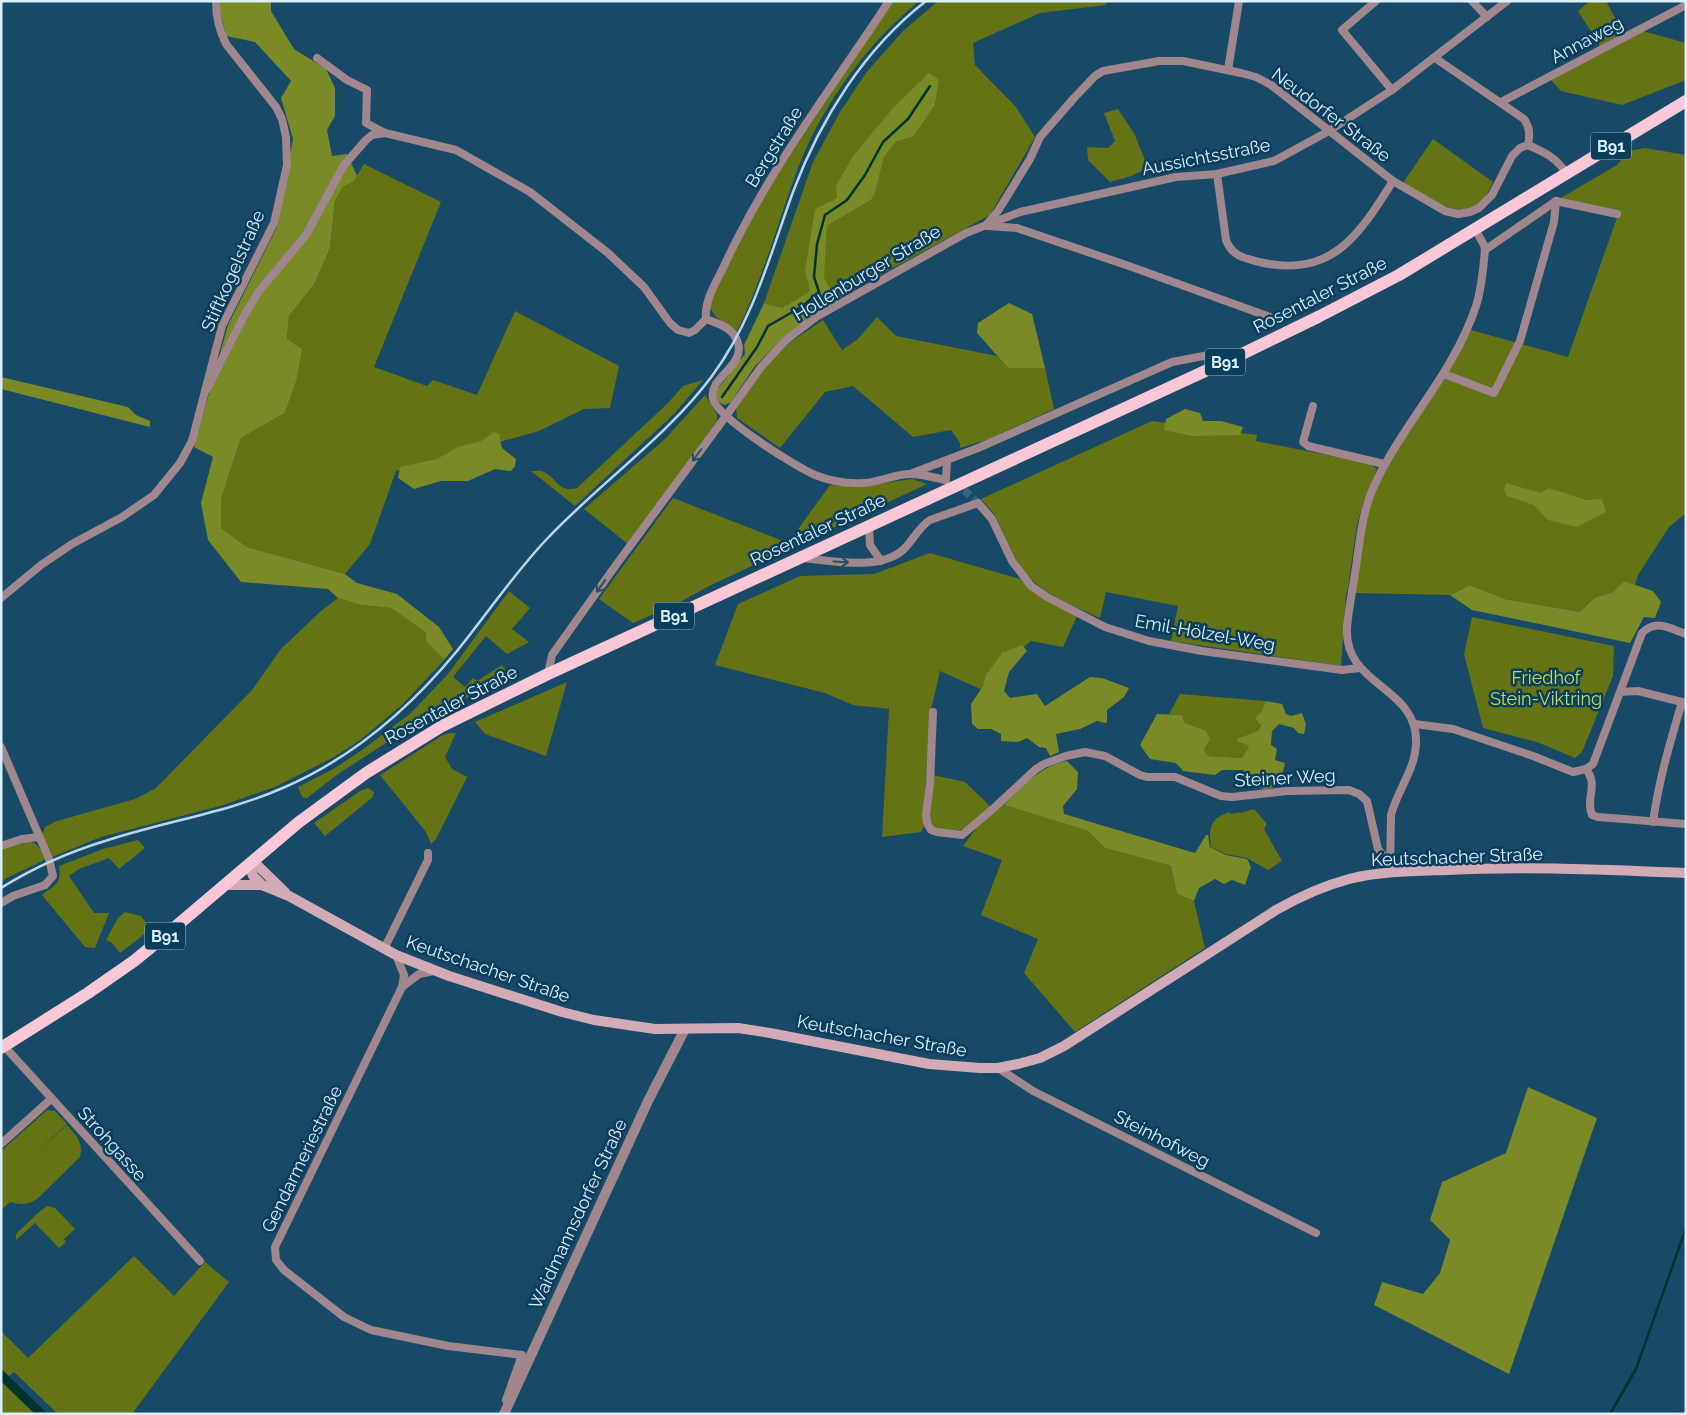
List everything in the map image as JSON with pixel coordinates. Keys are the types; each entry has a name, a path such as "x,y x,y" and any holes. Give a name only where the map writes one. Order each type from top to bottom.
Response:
{"main road":[{"name":"Rosentaler Straße","path":"2,1047 118,972 167,934 299,822 366,773 460,717 548,674 1240,355 1318,317 1399,275 1686,101"},
{"path":"253,861 251,870 253,876 262,885"},
{"path":"253,861 289,896"},
{"name":"Keutschacher Straße","path":"289,896 384,949 434,971 562,1012 594,1020 656,1029 738,1028 929,1064 998,1068 1040,1058 1064,1046 1276,910 1298,898 1390,867 1598,869 1686,873"},
{"path":"224,885 262,885 289,896"}],"street":[{"name":"Stiftkogelstraße","path":"1,598 41,565 72,544 122,517 154,494 180,464 192,441 222,326 274,224 287,165 286,137 282,119 276,107 226,44 220,32 216,1"},
{"name":"Bergstraße","path":"706,319 705,310 708,300 733,245 764,191 889,1"},
{"path":"1228,70 1238,1"},
{"path":"1361,1 1367,8"},
{"path":"1376,1 1342,30 1392,90"},
{"path":"1472,1 1487,17"},
{"name":"Aussichtsstraße","path":"986,225 1020,212 1107,192 1176,178 1217,174 1274,161 1330,131 1392,90 1507,1"},
{"name":"Annaweg","path":"1502,102 1686,5"},
{"path":"317,58 347,80 367,90 366,140"},
{"path":"1435,58 1524,118 1528,125 1530,136 1528,146 1553,158 1566,173"},
{"name":"Neudorfer Straße","path":"986,225 1003,203 1030,159 1040,137 1095,76 1110,68 1159,61 1182,61 1256,77 1271,85 1393,181 1445,211 1458,214 1479,208 1492,195 1512,156 1520,148 1528,146"},
{"path":"366,123 385,133 456,150 530,192 608,253 644,287 670,323 678,330 689,333 706,319 730,330 738,341 740,350 737,359 715,386 713,392 715,404 726,416 785,458 809,472 830,480 845,483 864,483 910,474 978,448 1172,362 1214,354"},
{"path":"206,389 259,291 306,235 344,165 372,135 385,133"},
{"path":"1217,174 1226,240 1234,254 1270,264 1284,265 1309,264 1322,261 1338,251 1361,230 1393,181"},
{"path":"1485,250 1556,201 1617,214"},
{"path":"1444,374 1494,393 1520,341 1554,222 1556,201"},
{"name":"Hollenburger Straße","path":"548,674 552,655 616,565 761,367 786,340 816,317 966,233 986,225 1017,228 1270,317"},
{"path":"1390,867 1391,815 1412,763 1416,745 1415,724 1410,713 1401,703 1360,668 1348,646 1347,625 1365,509 1384,464 1412,419 1444,374 1477,305 1485,250 1476,229"},
{"path":"1313,406 1303,442 1308,446 1384,464"},
{"path":"910,474 946,480 947,460"},
{"name":"Emil-Hölzel-Weg","path":"801,557 857,562 881,561 897,555 930,520 978,503 992,519 1012,561 1031,586 1047,597 1105,627 1149,641 1202,651 1342,670 1360,668"},
{"path":"869,526 870,545 881,561"},
{"path":"1415,724 1453,729 1573,772 1586,770 1592,764 1642,633 1656,625 1686,634"},
{"path":"1620,692 1638,691 1684,703 1664,761 1653,822"},
{"name":"Steiner Weg","path":"933,712 930,784 926,814 927,823 931,830 962,835 1036,769 1066,756 1086,752 1105,756 1140,775 1147,777 1175,777 1227,796 1287,791 1349,790 1359,794 1367,801 1378,849 1390,867"},
{"path":"1,747 53,870 53,876 45,886 13,896 1,903"},
{"path":"1586,770 1593,782 1590,809 1592,815 1598,818 1686,824"},
{"path":"1,846 22,839 39,837"},
{"path":"384,949 428,860 428,853"},
{"path":"396,955 405,981 419,974 434,971"},
{"name":"Gendarmeriestraße","path":"412,962 414,969 405,981 275,1247 276,1260 284,1270 344,1317 371,1330 448,1346 522,1355 502,1414"},
{"name":"Waidmannsdorfer Straße","path":"502,1414 648,1101 685,1029"},
{"name":"Strohgasse","path":"2,1047 200,1260"},
{"name":"Steinhofweg","path":"998,1068 1033,1091 1316,1233"},
{"path":"1,1144 51,1099"}],"green space":[{"path":"220,1 271,1 271,11 294,49 326,69 335,88 335,116 327,130 332,156 347,154 357,176 353,182 343,187 335,201 330,248 315,283 289,316 287,339 302,349 296,382 285,413 241,438 221,499 221,528 247,547 345,574 357,583 397,594 439,627 453,649 444,660 426,641 426,633 391,608 361,605 338,598 328,589 241,582 208,540 201,503 213,457 194,447 228,325 277,227 293,139 281,98 291,81 255,42 226,36 219,6"},
{"path":"892,1 919,1 872,47 845,82 821,119 797,169 758,283 736,333 715,316 710,308 712,298 734,250 764,195"},
{"path":"938,1 1108,1 1105,5 1040,13 973,43 975,65 1016,107 1035,137 990,215 851,291 844,285 831,290 823,278 827,226 871,200 875,194 884,157 896,142 914,136 935,105 939,80 837,198 805,272 810,291 782,308 764,303 813,162 840,112 866,73 902,32"},
{"path":"1590,1 1606,1 1623,33 1600,46 1578,11"},
{"path":"1643,31 1686,43 1686,80 1622,105 1561,91 1551,80"},
{"path":"929,73 939,80 935,105 914,136 896,142 884,157 875,194 871,200 827,226 824,278 831,290 845,285 851,291 786,335 755,366 731,402 725,405 720,403 716,391 745,354 744,345 764,303 782,308 810,291 805,272 815,209 837,198 836,186 853,156 893,108"},
{"path":"1118,109 1135,135 1148,168 1131,176 1110,182 1088,160 1087,147 1108,148 1115,141 1104,113"},
{"path":"1433,139 1493,182 1486,196 1477,205 1467,209 1445,206 1403,183"},
{"path":"1645,148 1686,155 1686,513 1669,527 1638,575 1635,585 1624,581 1613,592 1594,598 1580,612 1505,599 1470,585 1450,595 1355,593 1364,526 1374,493 1397,449 1454,363 1471,330 1568,357 1619,212 1559,199 1617,165 1629,151"},
{"path":"364,164 441,202 374,367 427,386 433,380 477,395 515,311 619,366 610,408 584,409 539,431 396,471 370,544 345,574 247,547 221,528 221,499 241,438 285,413 296,382 287,339 289,316 315,283 330,248 335,201 343,187 353,182"},
{"path":"1009,303 1032,314 1045,368 1008,368 977,333 978,323"},
{"path":"877,317 896,336 997,356 1008,368 1045,368 1054,409 989,439 960,448 960,443 951,430 913,437 853,386 825,392 780,448 737,418 736,408 763,370 789,343 823,320 842,350 858,339"},
{"path":"1,377 128,407 136,415 150,421 150,427 1,389"},
{"path":"703,380 674,414 575,506 531,471 544,472 566,489 577,488 667,404 683,386"},
{"path":"705,395 717,414 717,421 628,544 584,509 665,439"},
{"path":"1185,409 1200,413 1203,421 1221,421 1243,427 1240,435 1192,436 1164,430 1166,419"},
{"path":"1152,421 1257,435 1256,441 1368,463 1377,469 1357,524 1346,595 1341,666 1171,641 1178,606 1106,592 1100,618 1072,606 1045,591 1024,572 996,517 981,499"},
{"path":"494,432 499,434 502,448 516,459 515,466 511,471 495,469 468,481 441,481 414,489 398,478 400,467 437,459 458,447 481,441"},
{"path":"912,479 927,484 709,586 673,606 633,623 599,599 673,498 788,543 830,485 856,487"},
{"path":"1506,483 1541,493 1549,488 1586,500 1602,499 1606,512 1577,527 1548,520 1534,505 1507,496 1504,490"},
{"path":"930,553 1020,579 1031,590 1077,616 1063,647 1031,641 1004,663 985,691 940,671 931,710 924,826 921,832 882,837 889,709 853,705 825,693 715,665 738,604 800,576 874,574"},
{"path":"1624,581 1653,591 1661,602 1655,618 1644,617 1630,643 1472,610 1450,595 1470,585 1505,599 1580,612 1594,598 1613,592"},
{"path":"509,591 530,608 512,629 529,642 507,654 486,636 453,677 465,687 473,678 477,681 502,665 509,676 417,723 338,774 307,798 302,797 298,787 335,768 411,713 448,674"},
{"path":"338,598 361,605 391,608 426,633 427,642 444,660 403,704 359,741 334,757 275,787 220,806 101,837 52,857 42,834 45,827 57,821 135,799 156,788 252,690 281,649 321,611"},
{"name":"Friedhof Stein-Viktring","path":"1472,617 1614,646 1613,676 1582,752 1575,758 1537,742 1483,728 1464,654"},
{"path":"1022,645 1027,651 1009,672 1004,691 1010,698 1037,694 1045,706 1090,677 1102,678 1129,688 1124,697 1107,710 1107,722 1097,721 1080,729 1056,734 1059,752 1050,756 1046,748 1039,747 1027,738 1018,742 1001,741 1001,734 991,729 978,729 972,724 971,704 983,686 986,675 1002,653"},
{"path":"567,682 546,756 485,734 475,722"},
{"path":"1180,694 1266,701 1259,730 1238,742 1249,746 1242,758 1208,756 1204,749 1205,730 1185,723 1182,715 1169,714"},
{"path":"1266,701 1282,704 1286,714 1291,716 1302,713 1306,724 1304,734 1298,733 1294,728 1279,724 1272,731 1271,745 1277,749 1275,760 1285,763 1279,782 1273,787 1263,789 1243,770 1222,770 1215,775 1183,771 1176,763 1150,759 1140,745 1157,714 1182,715 1185,723 1205,730 1210,739 1204,749 1208,756 1242,758 1249,746 1238,742 1237,739 1258,731 1261,725 1255,718 1262,711"},
{"path":"456,733 445,757 452,769 467,777 436,839 431,844 426,832 380,775 443,735"},
{"path":"1067,761 1078,772 1077,789 1063,806 1064,814 1195,853 1206,835 1208,835 1210,847 1226,855 1247,859 1251,867 1245,885 1232,880 1224,884 1215,879 1199,888 1194,901 1177,894 1171,866 1105,848 1088,831 1004,805 1040,772 1048,767"},
{"path":"933,775 965,782 991,807 964,828 949,832 940,830 931,825 929,815"},
{"path":"368,788 374,792 373,797 325,836 314,823 360,791"},
{"path":"1004,805 1088,831 1105,848 1171,866 1177,894 1194,901 1205,948 1075,1032 1024,973 1038,939 981,915 1002,860 963,846 978,826"},
{"path":"1254,809 1267,824 1264,829 1282,861 1268,870 1247,858 1226,854 1211,847 1210,834 1215,820 1230,812 1231,814 1240,813"},
{"path":"138,840 145,848 119,869 109,858 79,869 69,876 94,913 109,913 95,948 85,947 42,895 56,884 60,872 59,866 103,849"},
{"path":"24,841 32,842 38,846 45,859 1,882 1,851 10,845"},
{"path":"125,912 141,916 151,929 120,953 112,943 106,940 118,918"},
{"path":"1528,1087 1597,1118 1509,1374 1374,1305 1382,1282 1423,1294 1440,1273 1450,1240 1430,1220 1442,1182 1506,1153"},
{"path":"47,1110 55,1111 67,1124 36,1153 67,1125 80,1143 80,1157 37,1199 24,1204 10,1202 1,1210 1,1151"},
{"path":"47,1206 55,1208 75,1229 64,1239 66,1242 59,1248 35,1223 16,1240 16,1234"},
{"path":"134,1256 174,1296 205,1262 229,1282 132,1414 58,1414 14,1372 9,1376 1,1369 1,1331 28,1358"},
{"path":"1,1381 35,1414 1,1414"}],"shaded area":[{"path":"1,1369 48,1414 35,1414 1,1381"}],"waterway":[{"path":"722,397 757,347 768,326 803,306 819,292 814,277 817,244 825,215 847,200 865,175 883,142 908,119 930,86"},
{"path":"1610,1414 1636,1369 1686,1228"}],"tunnel":[{"path":"953,485 965,491 978,503"}],"railway":[{"path":"1,888 38,867 92,845 241,804 285,787 310,775 357,746 420,692 457,651 511,581 545,541 674,420 712,376 739,333 750,310 793,192 816,139 846,88 864,64 883,41 926,1"}]}
